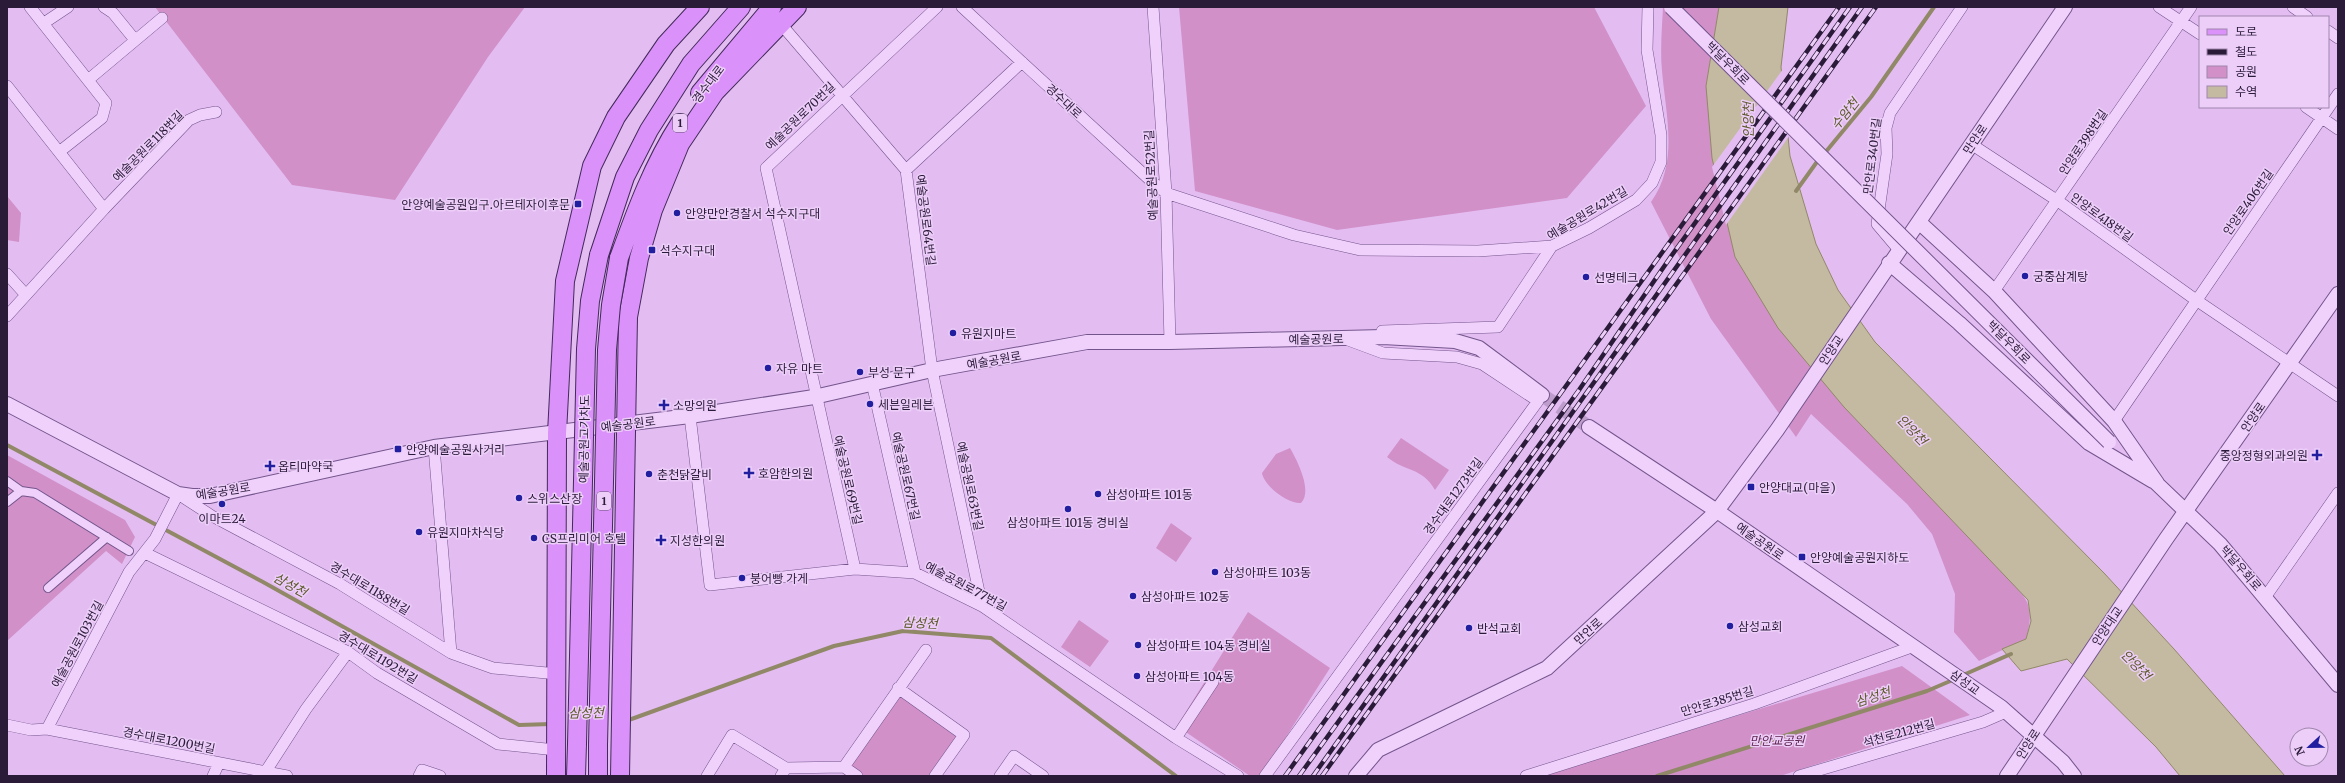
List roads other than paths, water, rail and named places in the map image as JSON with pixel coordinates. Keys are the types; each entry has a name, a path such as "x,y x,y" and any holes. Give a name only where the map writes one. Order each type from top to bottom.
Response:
{"main road":[{"path":"556,776 558,681 557,433 565,281 592,166 620,112 666,44 700,7"},
{"name":"경수대로","path":"599,255 625,177 649,130 691,64 741,7"},
{"name":"경수대로","path":"619,258 640,199 665,146 707,82 772,7"},
{"path":"620,776 622,727 622,594 628,424 628,317 639,258 662,185 680,144 715,92 797,7"},
{"name":"예술공원고가차도","path":"576,776 586,349 590,301 599,255"},
{"name":"예술공원고가차도","path":"598,776 608,350 611,305 619,258"}],"street":[{"path":"30,7 106,103 102,118 59,152"},
{"path":"44,23 68,7"},
{"path":"104,7 112,13 135,40"},
{"name":"예술공원로70번길","path":"816,396 766,168 841,95 937,7"},
{"name":"경수대로","path":"962,7 1166,193"},
{"name":"예술공원로52번길","path":"1153,7 1166,193 1170,342"},
{"name":"예술공원로42번길","path":"1343,338 1374,331 1498,327 1552,246 1589,228 1636,200 1652,184 1661,162 1661,135 1647,50 1648,7"},
{"name":"박달우회로","path":"1671,7 2109,442 2157,483 2220,544 2266,596 2338,685"},
{"name":"만안로340번길","path":"1899,250 1877,224 1887,154 1886,128 1890,113 1962,7"},
{"name":"만안로","path":"1887,267 1920,223 1971,144 2065,7"},
{"path":"2159,7 2199,33"},
{"name":"안양로398번길","path":"1994,291 2058,201 2191,7"},
{"path":"2293,7 2306,16"},
{"path":"88,80 162,18"},
{"name":"예술공원로64번길","path":"780,23 906,170 932,370"},
{"path":"2329,32 2338,38"},
{"path":"906,170 1022,62"},
{"path":"7,86 104,209"},
{"path":"2329,108 2338,94"},
{"path":"2307,108 2338,129"},
{"path":"2322,118 2329,108"},
{"name":"예술공원로118번길","path":"7,316 104,209 189,120 200,115 216,112"},
{"name":"안양로406번길","path":"2196,300 2322,118"},
{"name":"안양로418번길","path":"1971,144 2058,201 2196,300 2338,396"},
{"path":"1166,193 1294,235 1360,250 1478,251 1552,246"},
{"path":"1920,223 1994,291 2114,421 2157,483"},
{"path":"1887,267 1959,323 2089,443 2157,483"},
{"name":"안양교","path":"1777,430 1887,267"},
{"path":"7,274 26,295"},
{"name":"안양로","path":"2166,539 2338,294"},
{"path":"2114,421 2196,300"},
{"name":"예술공원로","path":"7,404 175,500 192,496 210,496 434,447 690,416 816,396 932,370 1087,342 1170,342 1383,337 1461,342 1479,348 1542,395"},
{"name":"경수대로1273번길","path":"1266,776 1538,401 1482,364 1457,357 1384,353 1343,338"},
{"name":"예술공원로63번길","path":"932,370 982,606"},
{"name":"예술공원로67번길","path":"872,383 915,573"},
{"name":"예술공원로69번길","path":"816,396 855,569"},
{"name":"예술공원로77번길","path":"690,416 710,585 855,569 915,573 982,606 1176,738 1238,776"},
{"name":"예술공원로","path":"1589,427 1717,511 1930,656"},
{"name":"만안로","path":"1356,776 1378,750 1547,668 1717,511 1777,430"},
{"path":"434,447 451,653"},
{"path":"7,482 21,491 35,493 128,551"},
{"path":"7,502 21,491"},
{"path":"2266,596 2334,507 2338,493"},
{"name":"예술공원로103번길","path":"47,729 129,572 155,539 175,500"},
{"name":"경수대로1188번길","path":"175,500 212,516 340,584 451,653 492,668 558,681"},
{"path":"48,588 107,537"},
{"name":"안양대교","path":"2048,712 2166,539"},
{"name":"경수대로1192번길","path":"145,553 348,652 377,673 498,744 556,748"},
{"name":"만안로385번길","path":"1526,776 1754,704 1914,646"},
{"path":"844,767 926,650"},
{"path":"266,771 306,709 348,652"},
{"name":"삼성교","path":"1930,656 2004,710"},
{"path":"1176,738 1213,682"},
{"path":"898,688 964,735 935,776"},
{"path":"2004,710 2033,738 2063,762 2074,776"},
{"name":"석천로212번길","path":"1799,776 1983,722 2004,710"},
{"name":"안양로","path":"2007,776 2033,738 2048,712"},
{"path":"7,725 31,730 47,729"},
{"name":"경수대로1200번길","path":"47,729 287,776"},
{"path":"707,776 732,735 784,772 844,767 857,776"},
{"path":"1000,776 1014,756 1043,776"},
{"path":"213,776 219,763"},
{"path":"419,776 422,770 440,776"}],"water":[{"name":"안양천","path":"1719,7 1788,7 1781,67 1790,156 1816,244 1838,290 1875,342 2104,573 2174,649 2285,776 2180,776 2156,747 2067,659 2021,671 2002,649 2026,639 2031,621 2028,600 1844,407 1778,328 1735,257 1712,158 1706,86"}],"waterway":[{"name":"수암천","path":"1824,154 1871,97 1934,7"},
{"name":"수암천","path":"1796,191 1819,159"},
{"name":"삼성천","path":"7,445 263,582 519,725 551,724"},
{"name":"삼성천","path":"626,721 834,646 903,631 991,638 1176,776"},
{"name":"삼성천","path":"1961,676 2011,654"},
{"name":"삼성천","path":"1657,776 1927,691 1955,679"}],"tunnel":[{"path":"1542,395 1589,427"}],"railway":[{"path":"1285,776 1839,7"},
{"path":"1299,776 1579,390 1672,255 1850,7"},
{"path":"1313,776 1862,7"},
{"path":"1322,776 1876,7"}],"place":[{"name":"안양예술공원입구.아르테자이후문","path":"578,204"},
{"name":"안양만안경찰서 석수지구대","path":"677,213"},
{"name":"석수지구대","path":"652,250"},
{"name":"궁중삼계탕","path":"2025,276"},
{"name":"선명테크","path":"1586,277"},
{"name":"유원지마트","path":"953,333"},
{"name":"자유 마트","path":"768,368"},
{"name":"부성 문구","path":"860,372"},
{"name":"세븐일레븐","path":"870,404"},
{"name":"소망의원","path":"664,405"},
{"name":"안양예술공원사거리","path":"398,449"},
{"name":"중앙정형외과의원","path":"2317,455"},
{"name":"옵티마약국","path":"270,466"},
{"name":"호암한의원","path":"749,473"},
{"name":"춘천닭갈비","path":"649,474"},
{"name":"안양대교(마을)","path":"1751,487"},
{"name":"삼성아파트 101동","path":"1098,494"},
{"name":"스위스산장","path":"519,498"},
{"name":"이마트24","path":"222,504"},
{"name":"삼성아파트 101동 경비실","path":"1068,509"},
{"name":"유원지마차식당","path":"419,532"},
{"name":"CS프리미어 호텔","path":"534,538"},
{"name":"지성한의원","path":"661,540"},
{"name":"안양예술공원지하도","path":"1802,557"},
{"name":"삼성아파트 103동","path":"1215,572"},
{"name":"붕어빵 가게","path":"742,578"},
{"name":"삼성아파트 102동","path":"1133,596"},
{"name":"삼성교회","path":"1730,626"},
{"name":"반석교회","path":"1469,628"},
{"name":"삼성아파트 104동 경비실","path":"1138,645"},
{"name":"삼성아파트 104동","path":"1137,676"}],"park label":[{"name":"만안교공원","path":"1777,740"}]}
